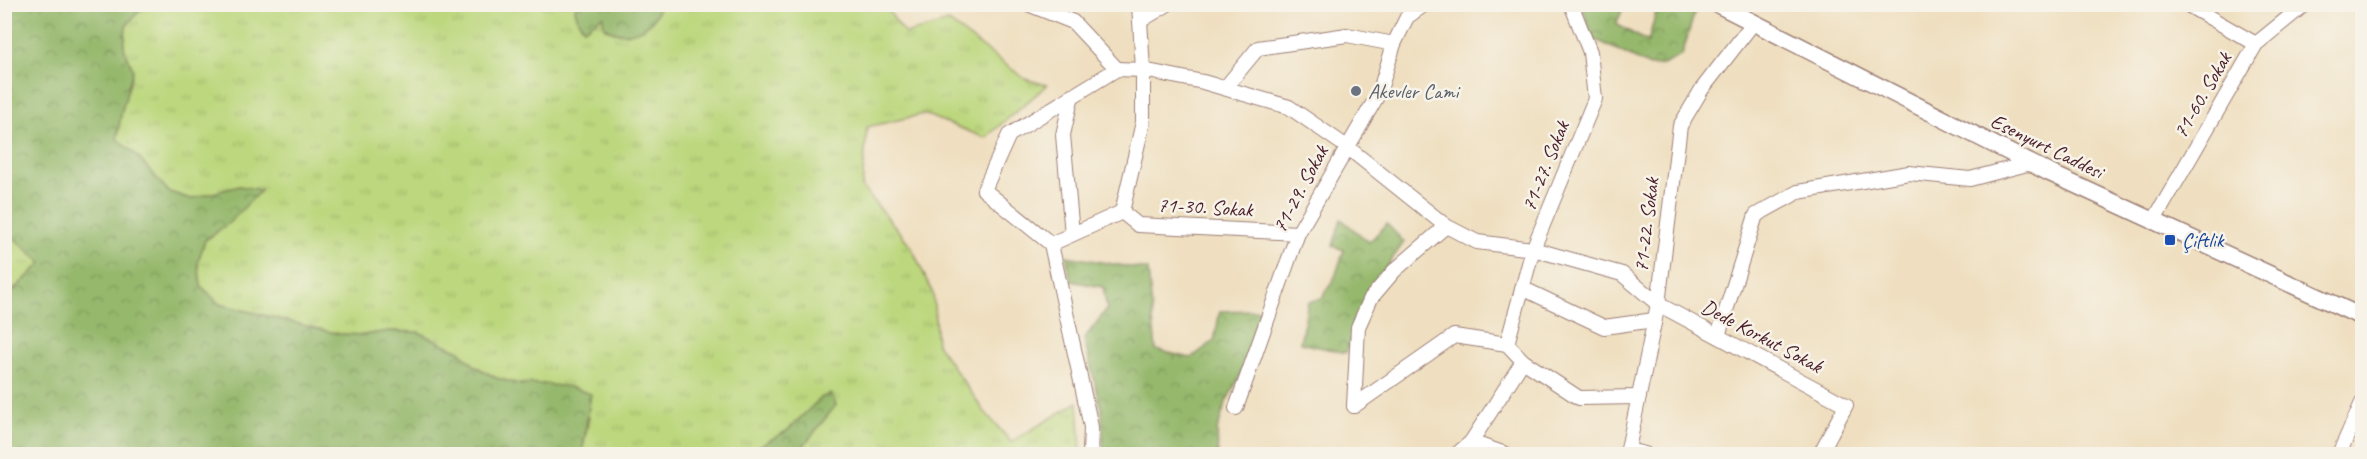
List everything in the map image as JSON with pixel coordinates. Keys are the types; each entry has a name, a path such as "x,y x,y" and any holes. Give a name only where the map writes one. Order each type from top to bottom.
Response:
{"street":[{"path":"1028,4 1073,22 1117,69 1009,135 984,190 1051,244 1074,358 1091,427 1090,454"},
{"path":"1051,244 1122,212 1143,122 1139,4"},
{"path":"1140,21 1168,4"},
{"name":"71-29. Sokak","path":"1236,408 1298,233 1378,93 1407,17 1425,4"},
{"name":"71-27. Sokak","path":"1507,344 1533,249 1595,99 1590,52 1571,4"},
{"name":"Esenyurt Caddesi","path":"1717,4 2031,164 2362,317"},
{"path":"2186,4 2256,44"},
{"name":"71-60. Sokak","path":"2153,222 2256,44 2305,4"},
{"name":"71-22. Sokak","path":"1628,452 1658,304 1680,126 1702,89 1754,22"},
{"path":"1225,88 1257,48 1347,35 1395,44"},
{"name":"Dede Korkut Sokak","path":"1117,69 1143,70 1225,88 1289,107 1347,147 1446,226 1477,242 1533,249 1622,274 1658,304 1846,405 1820,454"},
{"path":"1072,95 1063,135 1072,234"},
{"path":"1718,336 1756,215 1798,192 1909,173 1970,179 2031,164"},
{"name":"71-30. Sokak","path":"1122,212 1138,225 1298,233"},
{"path":"1446,226 1394,271 1371,298 1358,327 1354,406 1454,336 1507,344 1523,361 1579,398 1639,397"},
{"path":"1522,288 1604,327 1654,320"},
{"path":"1457,454 1472,442 1523,361"},
{"path":"2339,454 2362,403"},
{"path":"1472,442 1506,454"},
{"path":"1628,452 1646,454"}],"green space":[{"path":"5,4 160,5 141,9 126,26 124,48 133,70 117,139 135,154 169,192 191,199 239,186 261,190 229,223 205,240 198,262 201,286 219,304 339,334 418,332 459,351 476,367 496,378 519,384 570,387 591,394 582,454 5,454 5,310 9,295 42,263 5,230"},
{"path":"578,4 659,5 656,14 645,27 630,33 621,33 604,27 603,16 584,29 575,9"},
{"path":"659,4 884,5 905,34 949,22 1025,79 1047,85 985,138 924,114 867,127 862,187 911,246 933,294 937,344 984,411 1011,442 1078,402 1081,454 797,454 836,405 831,394 821,398 787,431 756,448 733,454 582,454 589,417 544,384 519,384 496,378 476,367 459,351 418,333 389,331 364,335 339,334 219,304 201,286 198,262 205,240 214,235 260,191 239,186 191,199 169,192 135,154 117,139 133,70 124,48 126,26 140,9 160,5 578,5 575,9 584,29 603,16 626,34 648,24 655,16"},
{"path":"1582,5 1625,5 1616,24 1648,42 1658,5 1695,11 1682,55 1663,65 1650,66 1593,40"},
{"path":"1341,219 1369,242 1387,224 1404,242 1373,286 1346,353 1300,343 1308,302 1322,298 1335,277 1344,250 1333,246"},
{"path":"5,230 42,263 9,294 5,310"},
{"path":"1066,256 1148,270 1156,350 1191,358 1214,341 1220,311 1261,310 1240,376 1226,402 1217,430 1218,454 1103,454 1102,411 1084,339 1107,309 1103,287 1071,281"},
{"path":"831,394 836,405 797,454 733,454 756,448 787,431 821,398"}],"place":[{"name":"Akevler Cami","path":"1356,91"},
{"name":"Çiftlik","path":"2170,240"}]}
